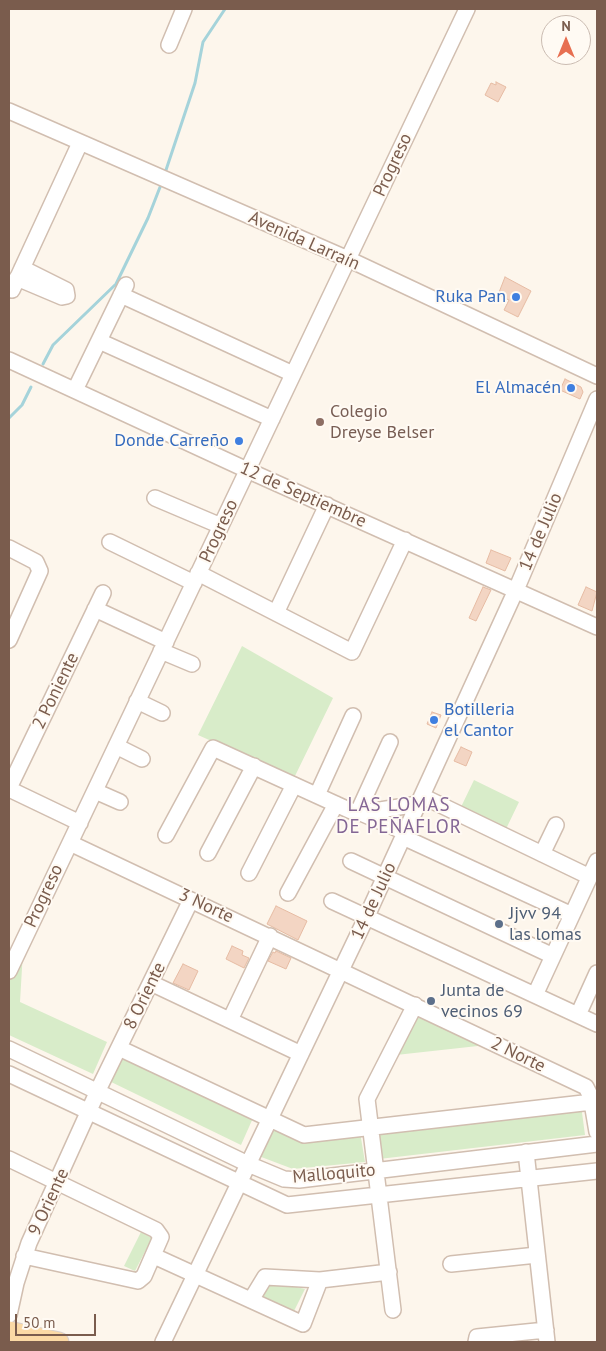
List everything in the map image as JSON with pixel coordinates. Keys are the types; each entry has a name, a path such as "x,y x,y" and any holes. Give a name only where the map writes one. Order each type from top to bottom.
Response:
{"main road":[{"path":"9,1331 59,1342"}],"street":[{"path":"169,45 184,9"},
{"name":"Progreso","path":"9,971 467,9"},
{"name":"Avenida Larraín","path":"9,111 348,259 597,376"},
{"path":"17,279 80,143"},
{"path":"75,390 123,290 293,374"},
{"path":"99,341 272,419"},
{"name":"12 de Septiembre","path":"9,360 247,470 597,627"},
{"name":"14 de Julio","path":"163,1342 366,918 516,590 597,399"},
{"path":"155,498 221,526"},
{"path":"276,613 327,505"},
{"path":"110,542 276,613 352,652 405,540"},
{"path":"9,548 34,560 40,567 40,574 9,640"},
{"name":"2 Poniente","path":"9,789 103,593"},
{"path":"95,609 164,646 192,664"},
{"path":"137,701 162,713"},
{"path":"317,795 353,716"},
{"path":"359,812 390,742"},
{"path":"116,746 142,759"},
{"path":"166,835 213,748 336,804 359,812 572,916"},
{"path":"208,853 254,766"},
{"path":"249,873 294,785"},
{"path":"9,789 80,823"},
{"path":"95,790 120,802"},
{"path":"359,812 420,800 590,877"},
{"path":"288,893 336,804"},
{"path":"542,854 556,825"},
{"name":"3 Norte","path":"70,843 341,970"},
{"path":"351,861 553,956"},
{"path":"534,995 597,861"},
{"name":"8 Oriente","path":"98,1092 192,900"},
{"path":"332,901 597,1024"},
{"path":"230,1020 270,936"},
{"name":"2 Norte","path":"341,970 586,1087 592,1102"},
{"path":"578,1015 597,973"},
{"path":"151,983 301,1054"},
{"path":"393,1310 367,1099 415,1005"},
{"path":"119,1048 304,1135 592,1102 597,1132"},
{"name":"Malloquito","path":"9,1049 248,1164 284,1179 299,1180 597,1144"},
{"path":"9,1074 239,1184 290,1206 597,1171"},
{"name":"9 Oriente","path":"9,1315 24,1256 98,1092"},
{"path":"476,1342 477,1337 546,1336 526,1152"},
{"path":"9,1159 156,1230 161,1235 161,1240 154,1256 143,1278 138,1281 24,1256"},
{"path":"451,1264 537,1255"},
{"path":"154,1256 303,1324 320,1280"},
{"path":"251,1300 265,1277 320,1280 388,1272"}],"green space":[{"path":"242,646 333,698 294,778 198,735"},
{"path":"474,780 519,802 506,829 461,807"},
{"path":"23,951 20,1002 107,1042 93,1074 9,1035 9,982"},
{"path":"419,1010 487,1045 396,1055"},
{"path":"118,1054 253,1118 241,1145 105,1079"},
{"path":"581,1105 585,1135 379,1159 375,1131"},
{"path":"269,1127 297,1139 360,1132 365,1162 293,1169 256,1155"},
{"path":"141,1232 152,1238 135,1271 124,1266"},
{"path":"266,1280 305,1289 291,1317 254,1301"}],"building":[{"path":"496,82 506,87 498,102 485,95 491,83 496,85"},
{"name":"Ruka Pan","path":"505,277 531,291 518,317 504,310 509,300 498,295"},
{"name":"El Almacén","path":"565,379 581,387 583,392 580,399 560,390"},
{"path":"491,550 511,558 505,571 486,563"},
{"path":"483,587 491,590 476,621 469,618"},
{"path":"586,587 597,592 592,611 578,605"},
{"name":"Botilleria el Cantor","path":"432,712 441,715 436,728 427,724"},
{"path":"461,747 472,752 466,766 454,761"},
{"path":"276,906 307,921 298,940 267,924"},
{"path":"232,946 243,951 242,955 249,958 244,968 226,959"},
{"path":"276,951 291,958 286,969 268,961 273,952 275,953"},
{"path":"183,964 198,971 189,990 173,983"}],"waterway":[{"path":"165,173 195,83 203,42 225,9"},
{"path":"43,364 53,345 116,284 148,218 162,182"},
{"path":"9,418 22,405 31,387"}],"place":[{"name":"Ruka Pan","path":"516,297"},
{"name":"El Almacén","path":"571,388"},
{"name":"Colegio Dreyse Belser","path":"320,422"},
{"name":"Donde Carreño","path":"239,441"},
{"name":"Botilleria el Cantor","path":"434,720"},
{"name":"Jjvv 94 las lomas","path":"499,924"},
{"name":"Junta de vecinos 69","path":"431,1001"}],"district":[{"name":"LAS LOMAS DE PEÑAFLOR","path":"399,817"}]}
